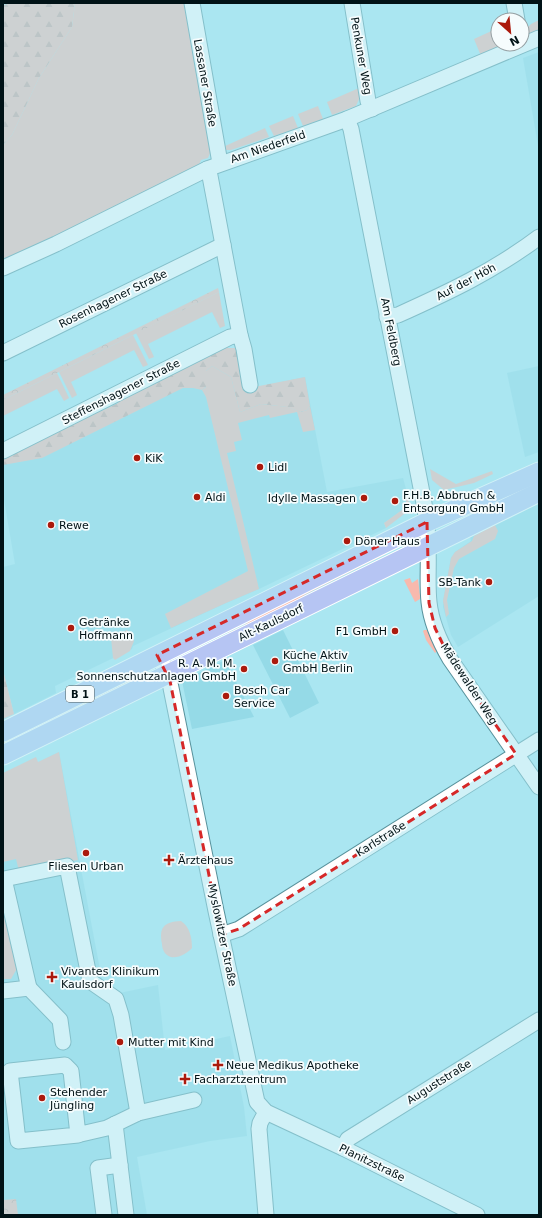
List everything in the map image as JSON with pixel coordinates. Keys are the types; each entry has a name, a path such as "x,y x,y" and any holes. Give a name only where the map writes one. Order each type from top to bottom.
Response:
{"main road":[{"name":"Alt-Kaulsdorf","path":"3,732 427,522 539,472"},
{"name":"Alt-Kaulsdorf","path":"3,755 539,492"}],"street":[{"name":"Lassaner Straße","path":"192,3 218,156 214,166"},
{"name":"Penkuner Weg","path":"352,3 368,101 372,109"},
{"name":"Am Niederfeld","path":"3,268 56,244 214,166 347,119 502,52"},
{"name":"Am Feldberg","path":"347,119 351,129 427,522 428,546"},
{"path":"214,166 210,176 250,385"},
{"name":"Auf der Höh","path":"388,317 398,315 469,282 505,261 539,237"},
{"name":"Rosenhagener Straße","path":"3,353 223,245"},
{"name":"Steffenshagener Straße","path":"3,451 230,337 240,336"},
{"name":"Mädewalder Weg","path":"428,546 429,603 435,628 442,646 539,787"},
{"name":"Myslowitzer Straße","path":"157,655 168,673 257,1102 266,1112"},
{"name":"Karlstraße","path":"221,934 239,929 539,740"},
{"path":"78,1135 71,1071 65,1064 60,1020 29,988 4,879 67,866 90,981 116,999 121,1015 138,1113"},
{"path":"3,991 29,988"},
{"name":"Auguststraße","path":"343,1148 348,1139 539,1020"},
{"path":"65,1064 10,1071 18,1141 78,1135 107,1128 138,1113 194,1100"},
{"path":"266,1112 260,1123 259,1129 266,1215"},
{"name":"Planitzstraße","path":"266,1112 343,1148 477,1215"},
{"path":"115,1124 126,1215"},
{"path":"104,1215 98,1168 120,1166"}],"highlighted area":[{"path":"427,522 429,603 435,628 450,659 516,754 239,929 221,935 170,681 157,655"}],"shaded area":[{"path":"539,52 539,151 523,58"},
{"path":"228,348 257,387 305,377 327,492 403,478 406,489 407,507 384,523 386,528 259,589 133,646 132,649 55,686 56,693 14,714 3,670 3,567 15,564 3,494 3,459"},
{"path":"539,366 539,452 525,457 507,373"},
{"path":"539,503 539,596 458,647 451,635 443,607 451,558 455,552 471,541 470,537"},
{"path":"283,630 319,703 290,718 253,645"},
{"path":"225,660 254,717 192,729 182,681"},
{"name":"Vivantes Klinikum Kaulsdorf","path":"59,752 105,996 158,985 165,1050 230,1036 244,1107 247,1136 210,1141 137,1157 147,1215 3,1215 3,780"}],"green space":[{"path":"13,3 75,3 72,27 39,78 12,135 3,145 3,5"},
{"path":"75,3 186,3 211,151 208,158 201,160 199,165 76,227 3,261 3,145 12,135 39,78 72,27"},
{"path":"539,20 539,31 533,34 530,33 531,24"},
{"path":"490,32 490,52 481,56 474,39"},
{"path":"359,88 360,97 356,106 332,115 327,102"},
{"path":"318,106 323,119 303,126 298,114"},
{"path":"293,116 298,128 274,136 269,126"},
{"path":"265,128 269,137 231,150 223,150 223,147"},
{"path":"218,288 219,292 3,400 3,395"},
{"path":"219,292 225,326 220,328 212,312 148,344 154,357 149,359 136,333"},
{"path":"133,335 148,365 143,367 134,350 71,382 77,395 72,398 59,372"},
{"path":"228,344 228,348 240,348 254,387 305,377 310,406 307,410 301,412 287,407 261,404 240,412 231,377 212,366 206,371 211,382 202,390 183,388 42,458 3,465 3,454 96,408 99,412 118,403 119,397"},
{"path":"212,366 231,377 240,412 261,404 288,407 301,412 307,410 310,406 315,430 303,432 297,412 270,418 269,415 238,423 242,440 234,442 236,451 227,453 259,589 171,628 165,614 248,571 206,397 202,390 206,387 206,371"},
{"path":"57,373 69,398 64,401 57,389 3,416 3,400"},
{"path":"430,469 456,484 492,471 493,474 474,483 444,490 432,480"},
{"path":"406,489 410,507 408,511 386,528 384,523 406,507"},
{"path":"495,525 498,531 495,539 459,559 454,568 447,600 449,614 446,617 443,601 451,558 455,552 472,541 474,536"},
{"path":"384,551 386,554 306,594 272,616 230,636 228,633 243,626 270,608"},
{"path":"410,578 412,583 418,579 420,599 415,602 404,580"},
{"path":"127,630 134,641 130,651 115,660 113,658 111,638"},
{"path":"424,630 427,630 437,651 435,653 426,640"},
{"path":"3,670 14,714 3,719"},
{"path":"135,674 138,681 3,747 3,738"},
{"path":"59,752 78,860 19,871 16,859 3,862 3,773 36,757 38,762"},
{"path":"3,887 19,965 11,979 3,979"},
{"path":"181,921 187,926 190,933 192,948 180,956 170,957 164,952 163,949 161,938 162,930 166,924"},
{"path":"16,1199 18,1215 3,1215 3,1200"}],"place":[{"name":"KiK","path":"137,458"},
{"name":"Lidl","path":"260,467"},
{"name":"Aldi","path":"197,497"},
{"name":"Idylle Massagen","path":"364,498"},
{"name":"F.H.B. Abbruch & Entsorgung GmbH","path":"395,501"},
{"name":"Rewe","path":"51,525"},
{"name":"Döner Haus","path":"347,541"},
{"name":"SB-Tank","path":"489,582"},
{"name":"Getränke Hoffmann","path":"71,628"},
{"name":"F1 GmbH","path":"395,631"},
{"name":"Küche Aktiv GmbH Berlin","path":"275,661"},
{"name":"R. A. M. M. Sonnenschutzanlagen GmbH","path":"244,669"},
{"name":"Bosch Car Service","path":"226,696"},
{"name":"Fliesen Urban","path":"86,853"},
{"name":"Ärztehaus","path":"169,860"},
{"name":"Vivantes Klinikum Kaulsdorf","path":"52,977"},
{"name":"Mutter mit Kind","path":"120,1042"},
{"name":"Neue Medikus Apotheke","path":"218,1065"},
{"name":"Facharztzentrum","path":"185,1079"},
{"name":"Stehender Jüngling","path":"42,1098"}]}
